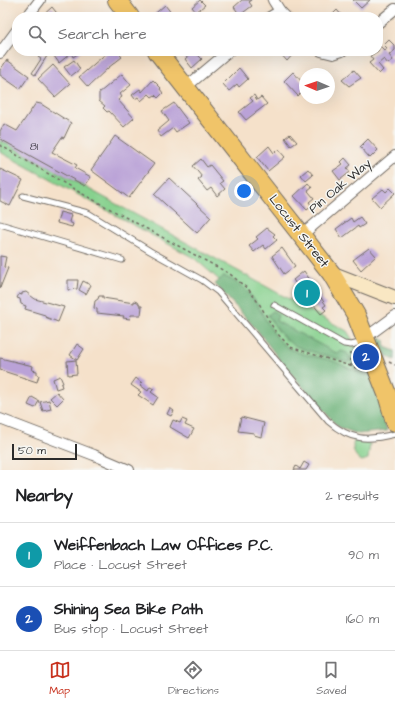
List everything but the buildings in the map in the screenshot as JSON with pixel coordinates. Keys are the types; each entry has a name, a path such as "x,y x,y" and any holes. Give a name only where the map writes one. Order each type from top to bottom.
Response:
{"highway":[{"path":"117,0 126,12"},
{"name":"Locust Street","path":"161,56 331,273 356,316 361,341 371,368 387,394 395,422"}],"street":[{"path":"31,12 40,0"},
{"path":"273,0 282,12"},
{"path":"383,19 395,9"},
{"path":"0,53 12,37"},
{"path":"186,87 223,56"},
{"name":"Pin Oak Way","path":"302,235 395,156"},
{"path":"331,273 395,298"},
{"path":"361,341 395,316"},
{"path":"387,394 395,412"},
{"path":"0,419 129,470"}],"lane":[{"path":"23,196 88,213 150,251 202,280 218,292 328,422 338,430 357,438 372,438 395,434"},
{"path":"0,224 122,260"},
{"path":"274,305 344,344 361,341"}],"path":[{"path":"0,145 79,192 236,278 249,290 260,305 275,331 290,347 329,358 359,370 371,368"},
{"path":"351,367 361,341"}],"green space":[{"path":"0,140 347,331 361,351 369,366 366,368 374,393 337,422 217,278 194,258 0,152"},
{"path":"224,276 247,291 254,299 274,334 288,348 299,353 333,361 355,370 364,372 370,371 380,400 387,431 358,434 338,427 282,363 257,330 215,284"},
{"path":"273,311 278,315 276,321 338,354 341,351 347,353 350,358 349,362 344,362 299,348 286,340 268,315"},
{"path":"380,338 384,340 385,347 395,351 395,360 388,357 382,350 378,341"},
{"path":"354,441 366,441 370,444 368,459 362,461 357,458 353,450"}],"place":[{"name":"Weiffenbach Law Offices P.C.","path":"307,293"},
{"name":"Shining Sea Bike Path","path":"366,357"}]}
